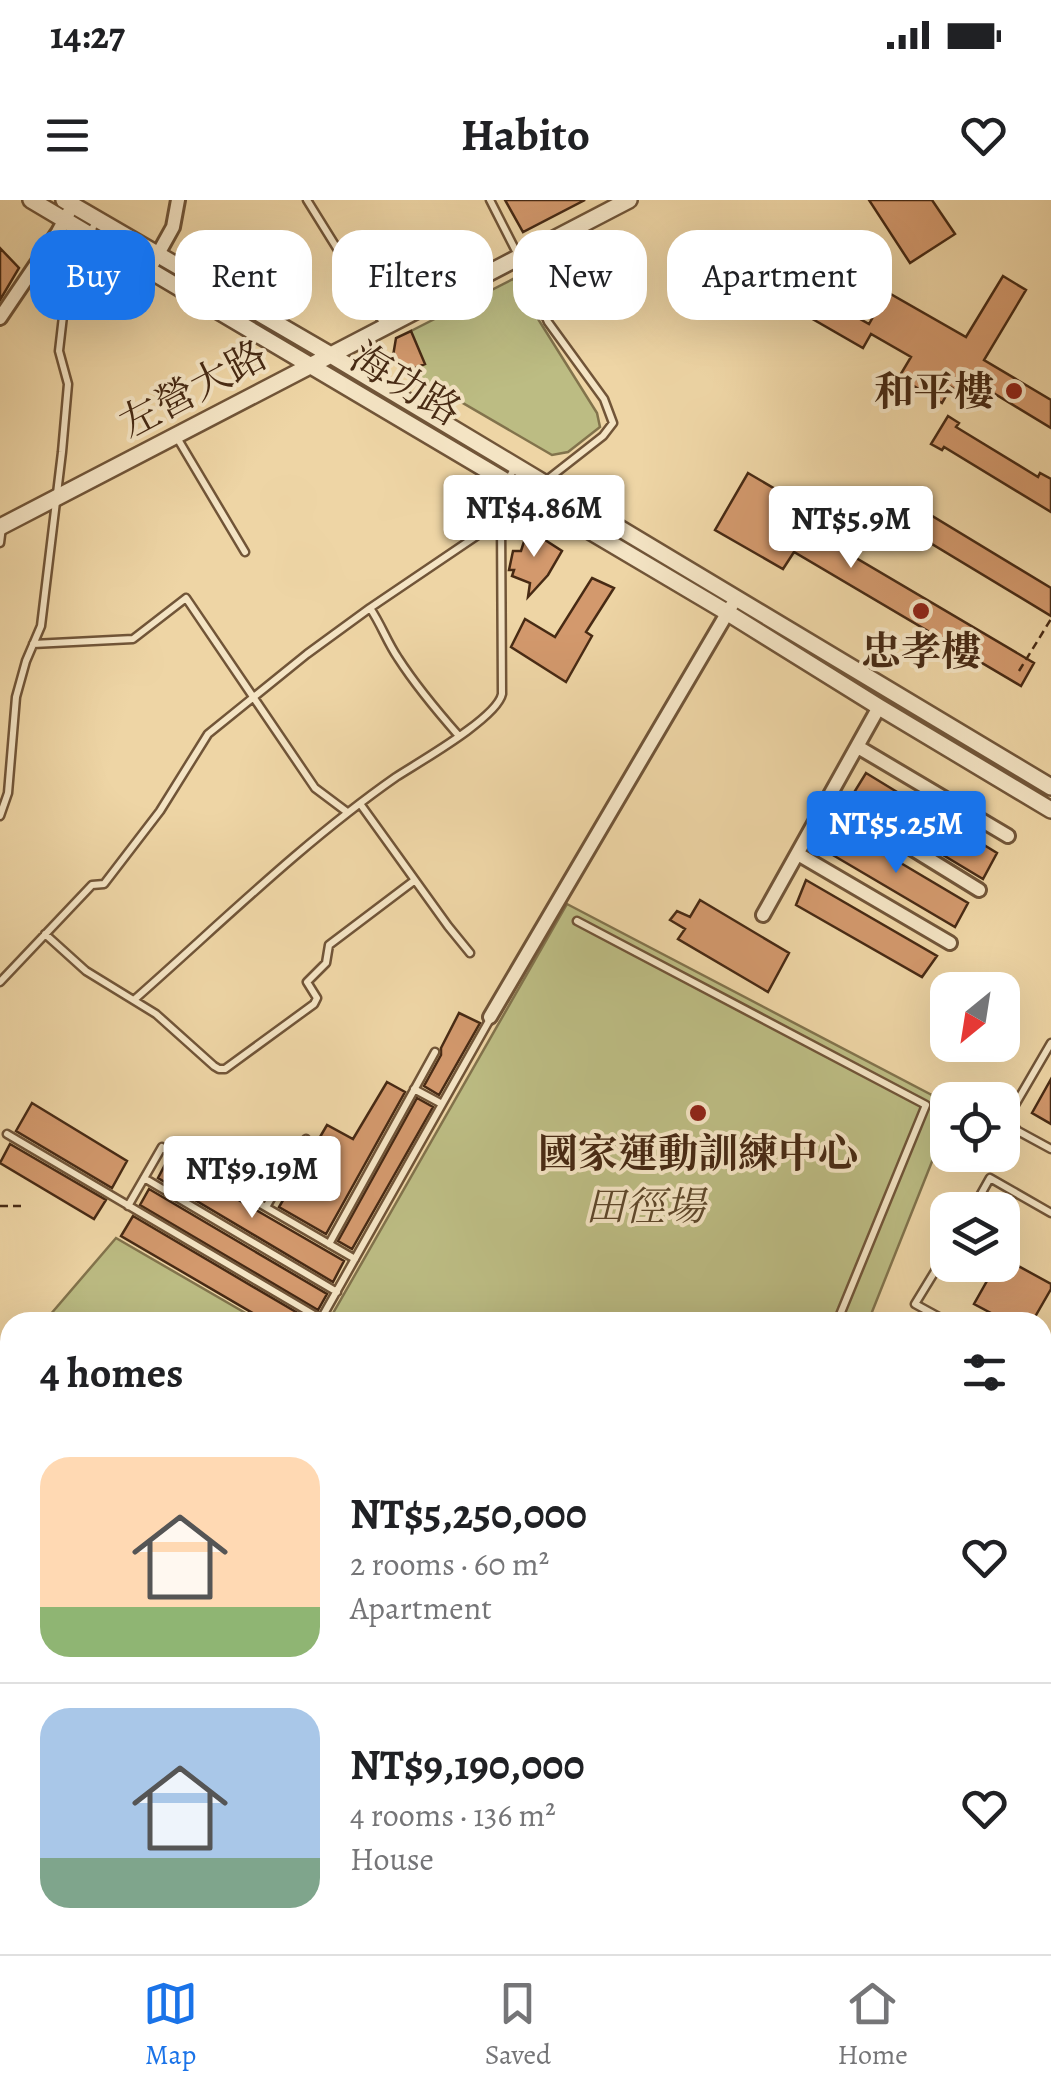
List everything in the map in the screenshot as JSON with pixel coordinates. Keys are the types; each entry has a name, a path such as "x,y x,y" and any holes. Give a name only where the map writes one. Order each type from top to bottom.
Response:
{"street":[{"path":"30,200 69,206 93,227"},
{"path":"155,260 172,226 178,200"},
{"name":"左營大路","path":"570,230 629,200"},
{"path":"0,318 69,206"},
{"name":"海功路","path":"93,227 158,254 543,482 879,707 1045,806"},
{"name":"海功路","path":"93,227 97,230"},
{"name":"左營大路","path":"1,532 55,498 513,259"},
{"name":"海功路","path":"155,273 534,498 889,690 1050,784"},
{"path":"490,1018 732,605"},
{"path":"763,915 889,690"},
{"path":"858,747 1008,836"},
{"path":"1045,806 1050,784"},
{"path":"830,798 979,890"},
{"path":"798,854 950,944"}],"lane":[{"path":"307,200 384,326"},
{"path":"490,200 513,244"},
{"path":"0,816 8,793 16,697 41,626 68,384 59,351 64,316 78,260 93,227"},
{"path":"534,498 543,482 603,436 612,423 604,400 547,320"},
{"path":"176,434 245,552"},
{"path":"135,999 348,812 459,736 502,700 500,520 508,482 516,466"},
{"path":"0,982 92,885 104,884 160,810 204,738 370,608 500,520"},
{"path":"33,644 133,639 186,598 315,788 348,812"},
{"path":"370,608 394,654 459,736"},
{"path":"361,805 470,953"},
{"path":"46,934 86,971 135,999 178,1032 219,1070 314,1004 317,998 308,979 326,963 329,945 415,880"},
{"path":"577,921 926,1105 841,1312"},
{"path":"326,1312 490,1018"},
{"path":"1051,1043 1011,1118 1014,1127 1051,1149"},
{"path":"329,1244 435,1052"},
{"path":"414,1089 442,1104"},
{"path":"7,1134 307,1312"},
{"path":"266,1207 306,1139"},
{"path":"128,1206 162,1146 355,1259"},
{"path":"144,1178 337,1292"},
{"path":"982,1192 990,1178 1014,1192"},
{"path":"1020,1196 1051,1214"},
{"path":"930,1280 916,1304 930,1312"}],"path":[{"path":"1019,671 1051,619"},
{"path":"0,1206 26,1206"}],"green space":[{"path":"513,279 513,320 539,320 597,413 600,427 568,452 552,455 408,371 411,331 433,320 493,320 493,289"},
{"name":"國家運動訓練中心","path":"567,904 930,1094 930,1167 872,1312 334,1312"},
{"path":"116,1238 244,1312 53,1312"}],"building":[{"path":"505,200 585,200 527,230 522,230"},
{"path":"869,200 932,200 955,234 910,263"},
{"path":"0,248 19,268 0,300"},
{"path":"1003,276 1026,290 984,360 1051,400 1051,428 972,380 963,395 951,387 942,403 899,377 911,357 871,334 863,348 814,320 862,320 869,324 871,320 892,320 892,295 966,337"},
{"path":"411,331 425,364 408,371 392,362 396,338"},
{"path":"948,416 959,423 956,427 1038,477 1040,473 1051,479 1051,512 944,447 942,450 931,444"},
{"path":"748,473 816,513 807,529 1034,663 1021,686 794,552 783,569 715,530"},
{"path":"896,494 1051,588 1051,616 884,515"},
{"path":"528,529 562,551 548,575 528,597 530,583 512,576 514,570 509,570 513,551 521,551"},
{"path":"592,578 614,588 586,632 592,636 566,682 511,647 525,619 555,637"},
{"path":"866,773 997,853 983,879 850,799"},
{"path":"835,824 968,903 955,927 826,851"},
{"path":"806,880 937,956 922,977 796,905"},
{"path":"700,900 789,953 768,992 678,939 685,929 670,920 677,911 690,917"},
{"path":"459,1013 480,1023 439,1095 424,1086"},
{"path":"1051,1079 1051,1124 1032,1113"},
{"path":"387,1082 405,1092 326,1234 279,1207 327,1125 353,1139"},
{"path":"417,1098 433,1107 352,1249 338,1241"},
{"path":"32,1103 127,1161 112,1188 16,1131"},
{"path":"10,1144 106,1200 94,1219 0,1163"},
{"path":"168,1159 344,1261 333,1282 158,1178"},
{"path":"149,1189 327,1294 318,1310 140,1205"},
{"path":"133,1216 296,1312 251,1312 121,1236"},
{"path":"1020,1267 1051,1284 1038,1312 989,1312 974,1304 986,1282 1020,1282"}],"place":[{"name":"和平樓","path":"1014,391"},
{"name":"忠孝樓","path":"921,611"},
{"name":"國家運動訓練中心","path":"698,1113"}],"park label":[{"name":"田徑場","path":"645,1206"}]}
